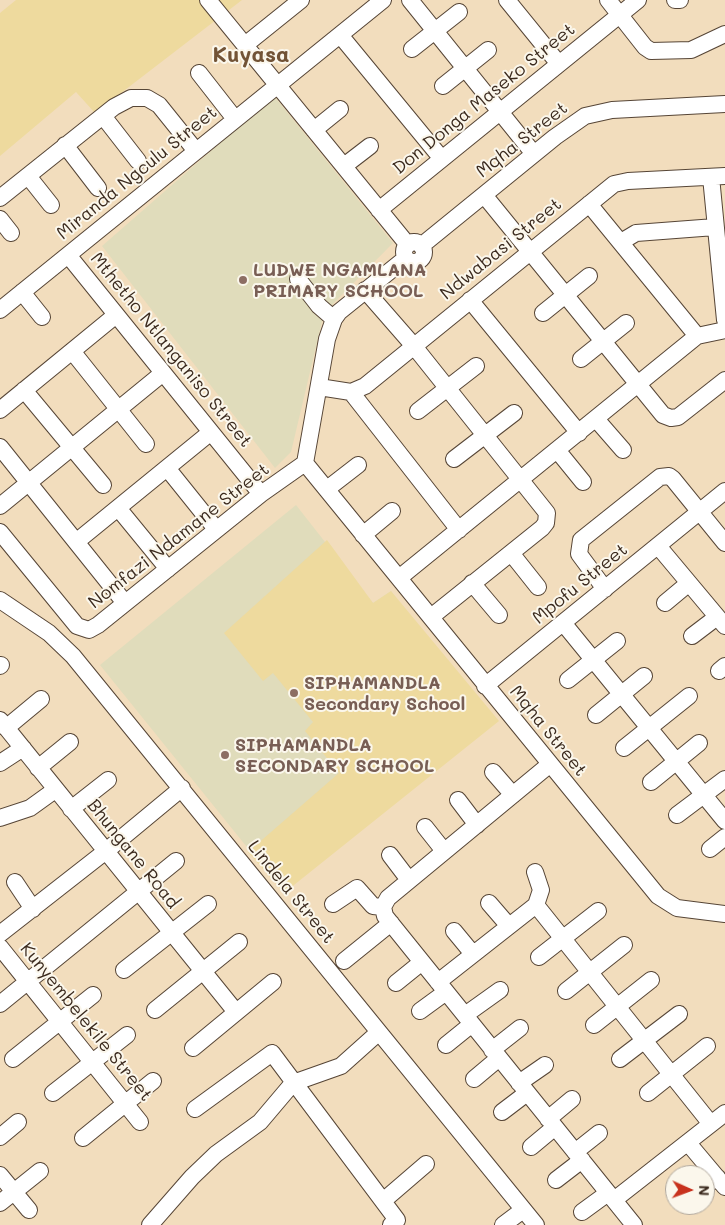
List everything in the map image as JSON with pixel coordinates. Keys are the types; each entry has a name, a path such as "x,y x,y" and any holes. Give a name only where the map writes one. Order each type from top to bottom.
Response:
{"street":[{"path":"208,0 412,250"},
{"path":"245,45 301,0"},
{"name":"Miranda Ngculu Street","path":"2,304 22,292 383,0"},
{"path":"410,0 466,67 534,154"},
{"path":"507,0 559,64"},
{"path":"608,0 645,47 654,52 691,50 725,34"},
{"name":"Don Donga Maseko Street","path":"379,210 638,0"},
{"path":"675,0 680,0"},
{"path":"412,49 459,12"},
{"path":"340,35 442,159"},
{"path":"443,86 488,50"},
{"path":"199,73 235,119"},
{"path":"0,198 65,145 126,99 147,98 159,105 196,151"},
{"name":"Mqha Street","path":"725,104 592,113 576,122 534,154 412,250 365,290 334,319 327,339 305,463 549,765 663,901 678,908 725,914"},
{"path":"314,130 340,109"},
{"path":"103,116 138,161"},
{"path":"65,145 98,188"},
{"path":"344,166 370,146"},
{"path":"28,176 50,205"},
{"path":"718,176 715,227 725,320"},
{"name":"Ndwabasi Street","path":"351,392 364,386 604,191 620,182 718,176"},
{"path":"484,195 663,415 674,418 686,412 725,380"},
{"path":"589,204 698,336"},
{"path":"0,219 11,233"},
{"path":"621,242 636,233 715,227"},
{"name":"Mthetho Ntlanganiso Street","path":"68,255 261,494"},
{"path":"543,313 589,276"},
{"path":"298,279 319,306 334,319"},
{"path":"365,290 414,345 545,509 548,518 542,528 431,617"},
{"path":"22,292 42,316"},
{"path":"470,300 579,433"},
{"path":"0,410 116,315"},
{"path":"581,359 626,323"},
{"path":"399,578 698,336 725,330"},
{"path":"72,351 146,444"},
{"path":"418,412 476,366"},
{"path":"0,506 163,374"},
{"path":"319,387 351,392 459,530"},
{"path":"24,390 103,485"},
{"path":"454,459 514,413"},
{"path":"596,419 623,450"},
{"path":"76,542 211,432"},
{"path":"0,447 125,603"},
{"path":"557,450 583,482"},
{"name":"Nomfazi Ndamane Street","path":"0,532 82,628 92,628 261,494 305,463"},
{"path":"327,489 358,465"},
{"path":"166,468 216,530"},
{"path":"605,589 579,554 578,545 583,536 660,477 669,476 673,479 724,543"},
{"name":"Mpofu Street","path":"486,686 725,491"},
{"path":"118,508 168,569"},
{"path":"363,535 392,511"},
{"path":"658,546 721,621 692,636"},
{"path":"511,553 538,587"},
{"path":"472,583 498,616"},
{"path":"665,603 689,583"},
{"name":"Lindela Street","path":"0,600 49,633 73,656 536,1225"},
{"path":"564,624 725,821"},
{"path":"568,680 617,641"},
{"path":"596,715 644,676"},
{"path":"624,748 689,696"},
{"path":"3,724 41,699"},
{"name":"Bhungane Road","path":"3,724 236,1012"},
{"path":"38,768 70,742"},
{"path":"651,782 699,743"},
{"path":"0,763 23,748"},
{"path":"549,765 409,880 388,898 383,907 385,916 634,1225"},
{"path":"493,772 512,795"},
{"path":"677,815 725,779"},
{"path":"71,809 108,780"},
{"path":"0,934 106,851 182,788"},
{"path":"0,818 30,808 55,790"},
{"path":"458,800 476,825"},
{"path":"425,827 444,851"},
{"path":"710,849 725,837"},
{"path":"390,855 409,880"},
{"path":"0,1004 176,861"},
{"path":"420,1011 473,954 536,904 541,890 535,872"},
{"path":"15,882 33,909"},
{"path":"333,904 357,888 372,906 383,907"},
{"path":"489,903 508,926"},
{"path":"124,970 208,904"},
{"path":"536,904 711,1124"},
{"path":"539,957 598,911"},
{"path":"344,961 391,923"},
{"path":"454,931 473,954"},
{"path":"155,1010 240,942"},
{"path":"566,991 624,945"},
{"name":"Kunyembelekile Street","path":"0,947 26,982 140,1122"},
{"path":"396,983 422,962"},
{"path":"594,1026 651,980"},
{"path":"193,1048 272,982"},
{"path":"446,1045 468,1019 500,990"},
{"path":"13,1059 93,995"},
{"path":"620,1059 679,1014"},
{"path":"474,1079 520,1028"},
{"path":"155,1223 192,1177 216,1154 260,1122 293,1083 341,1066 378,1032"},
{"path":"53,1093 127,1035"},
{"path":"648,1093 707,1046"},
{"path":"195,1109 272,1053 397,1223"},
{"path":"502,1112 545,1065"},
{"path":"82,1138 153,1080"},
{"path":"530,1148 572,1099"},
{"path":"582,1212 611,1196 688,1142 725,1113"},
{"path":"0,1137 18,1122"},
{"path":"556,1180 599,1133"},
{"path":"688,1142 716,1184"},
{"path":"382,1201 426,1164"},
{"path":"0,1203 40,1171"},
{"path":"0,1175 29,1210"},
{"path":"503,1225 523,1210"}],"shaded area":[{"name":"LUDWE NGAMLANA PRIMARY SCHOOL","path":"274,96 393,243 324,313 291,452 275,468 102,246"},
{"name":"SIPHAMANDLA Secondary School","path":"296,505 373,603 391,591 485,720 284,893 100,665"}],"sand":[{"path":"16,0 242,0 95,113 76,92 0,156 0,13"},
{"path":"327,540 373,603 391,591 499,721 284,893 248,852 339,773 305,731 313,722 273,673 263,681 224,633"}],"place":[{"name":"LUDWE NGAMLANA PRIMARY SCHOOL","path":"243,280"},
{"name":"SIPHAMANDLA Secondary School","path":"294,693"},
{"name":"SIPHAMANDLA SECONDARY SCHOOL","path":"225,755"}],"district":[{"name":"Kuyasa","path":"251,55"}]}
